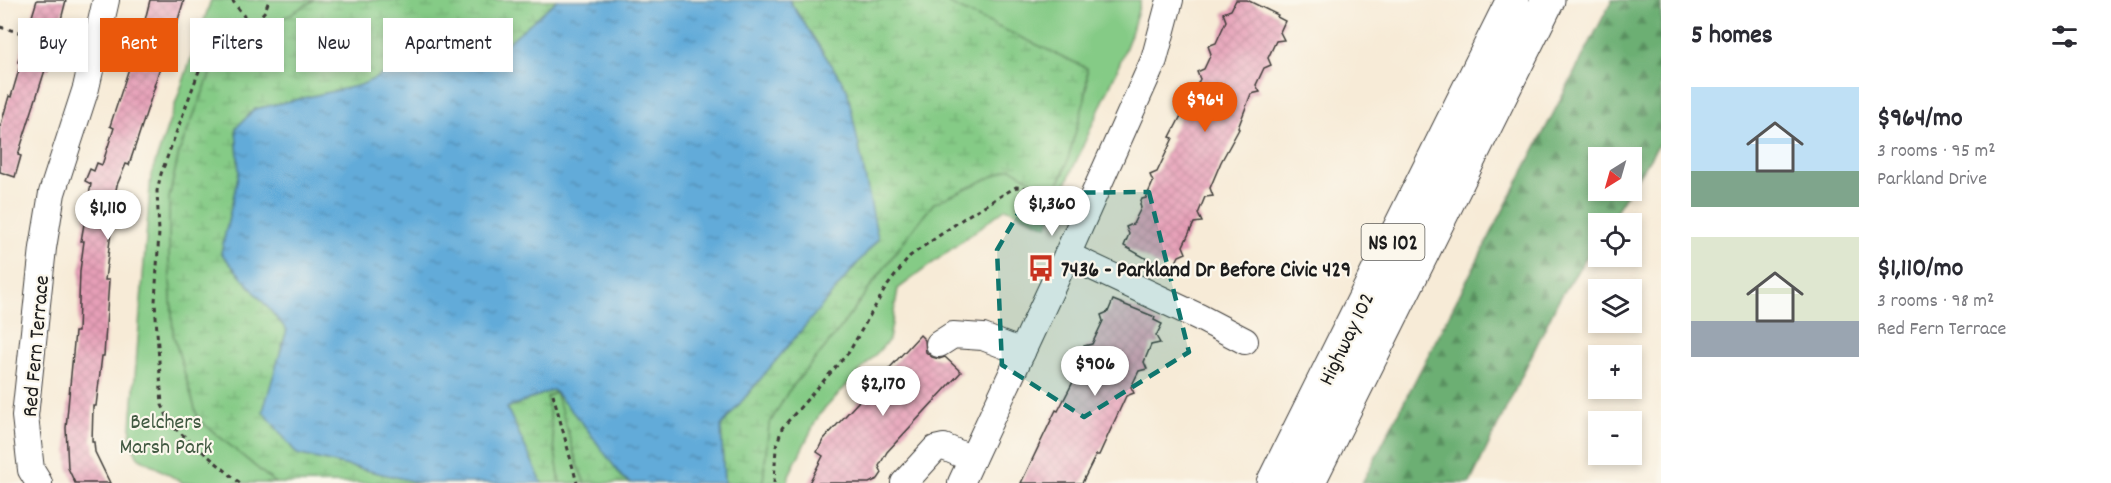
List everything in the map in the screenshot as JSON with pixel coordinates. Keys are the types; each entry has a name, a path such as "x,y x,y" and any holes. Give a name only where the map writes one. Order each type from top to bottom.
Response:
{"highway":[{"name":"Highway 102","path":"1273,483 1513,0"},
{"name":"Highway 102","path":"1308,483 1548,0"}],"street":[{"name":"Red Fern Terrace","path":"39,483 32,470 25,416 43,248 52,193 86,88 106,0"},
{"path":"960,483 1067,255 1154,60 1170,0"},
{"path":"1067,255 1245,341"},
{"path":"939,344 953,335 983,337 1022,352"},
{"path":"904,483 935,449 944,447 972,459"}],"path":[{"path":"232,0 245,18"},
{"path":"260,18 265,12 269,0"},
{"path":"0,27 18,32"},
{"path":"199,72 157,190 159,232 155,302 162,405 171,426 240,483"},
{"path":"774,483 776,447 782,428 849,352 885,289 910,256 967,216 1016,187 1029,188 1061,201"},
{"path":"553,394 577,483"}],"highlighted area":[{"path":"1149,192 1189,352 1084,417 1002,365 997,250 1030,193"}],"green space":[{"name":"Belchers Marsh Park","path":"211,0 314,0 283,18 205,18"},
{"path":"314,0 557,0 513,38 513,18 383,18 383,72 388,72 361,85 255,109 236,128 239,172 221,253 287,330 263,411 297,454 421,483 275,483 198,419 173,334 169,261 169,198 179,152 211,72 284,72 283,18"},
{"path":"789,0 945,0 949,4 1087,68 1085,100 1078,133 1053,194 934,203 836,334 788,392 769,425 763,483 724,483 721,426 878,239 847,89"},
{"path":"945,0 1141,0 1117,70 1047,226 1006,208 898,289 889,340 819,415 789,475 788,483 763,483 769,425 788,392 836,334 934,203 1011,168 1053,194 1064,173 1085,99 1087,68 949,4"},
{"path":"1612,0 1661,0 1661,141 1642,170 1642,147 1588,147 1588,201 1622,201 1615,213 1588,213 1588,255 1558,301 1470,483 1362,483"},
{"name":"Belchers Marsh Park","path":"190,61 190,72 211,72 179,152 169,198 169,261 173,334 198,419 275,483 183,483 138,457 130,440 151,175"},
{"path":"553,390 584,425 622,477 631,483 585,483 554,393 547,397 560,483 542,483 507,408"},
{"path":"555,393 585,483 560,483 547,397"}],"water":[{"path":"557,0 789,0 847,89 878,239 721,426 724,483 631,483 622,477 584,425 553,390 507,408 542,483 421,483 297,454 263,411 287,330 221,253 239,172 236,128 255,109 361,85 388,72 513,72 513,38"}],"building":[{"path":"37,0 66,0 61,18 31,18"},
{"path":"150,0 184,0 178,20 146,18"},
{"path":"1236,0 1247,0 1278,15 1277,17 1285,21 1280,32 1284,40 1276,41 1268,58 1271,65 1264,68 1256,85 1260,92 1251,94 1239,129 1210,188 1213,196 1205,197 1198,214 1202,222 1194,223 1183,246 1186,253 1179,256 1173,268 1165,264 1163,268 1124,246 1129,234 1126,227 1133,224 1141,208 1142,199 1146,198 1153,182 1150,175 1157,172 1173,138 1170,137 1200,79 1197,72 1204,69 1211,54 1208,46 1216,43 1226,21 1223,13 1231,10"},
{"path":"18,72 44,72 18,155 21,156 15,177 0,172 0,128 9,96 11,97"},
{"path":"128,72 158,72 129,165 126,164 117,185 109,223 112,224 105,280 109,280 104,356 102,356 96,406 93,406 92,442 94,442 95,452 110,483 75,483 68,468 66,428 75,332 78,332 80,271 84,241 81,241 91,184 85,181 90,169 94,171 97,163 102,165 114,128 110,126"},
{"path":"1113,300 1155,317 1154,320 1162,324 1156,336 1160,343 1151,345 1144,362 1147,369 1139,371 1131,387 1134,393 1126,396 1099,455 1096,455 1082,483 1021,483 1056,410 1058,411 1075,378 1071,370 1080,368 1087,353 1084,346 1092,344 1103,321 1101,315 1108,312"},
{"path":"920,335 925,340 926,352 939,359 945,357 961,372 887,452 879,466 882,473 878,479 869,483 809,483 823,456 817,452 823,440"}],"place":[{"name":"7436 - Parkland Dr Before Civic 429","path":"1041,268"}]}
